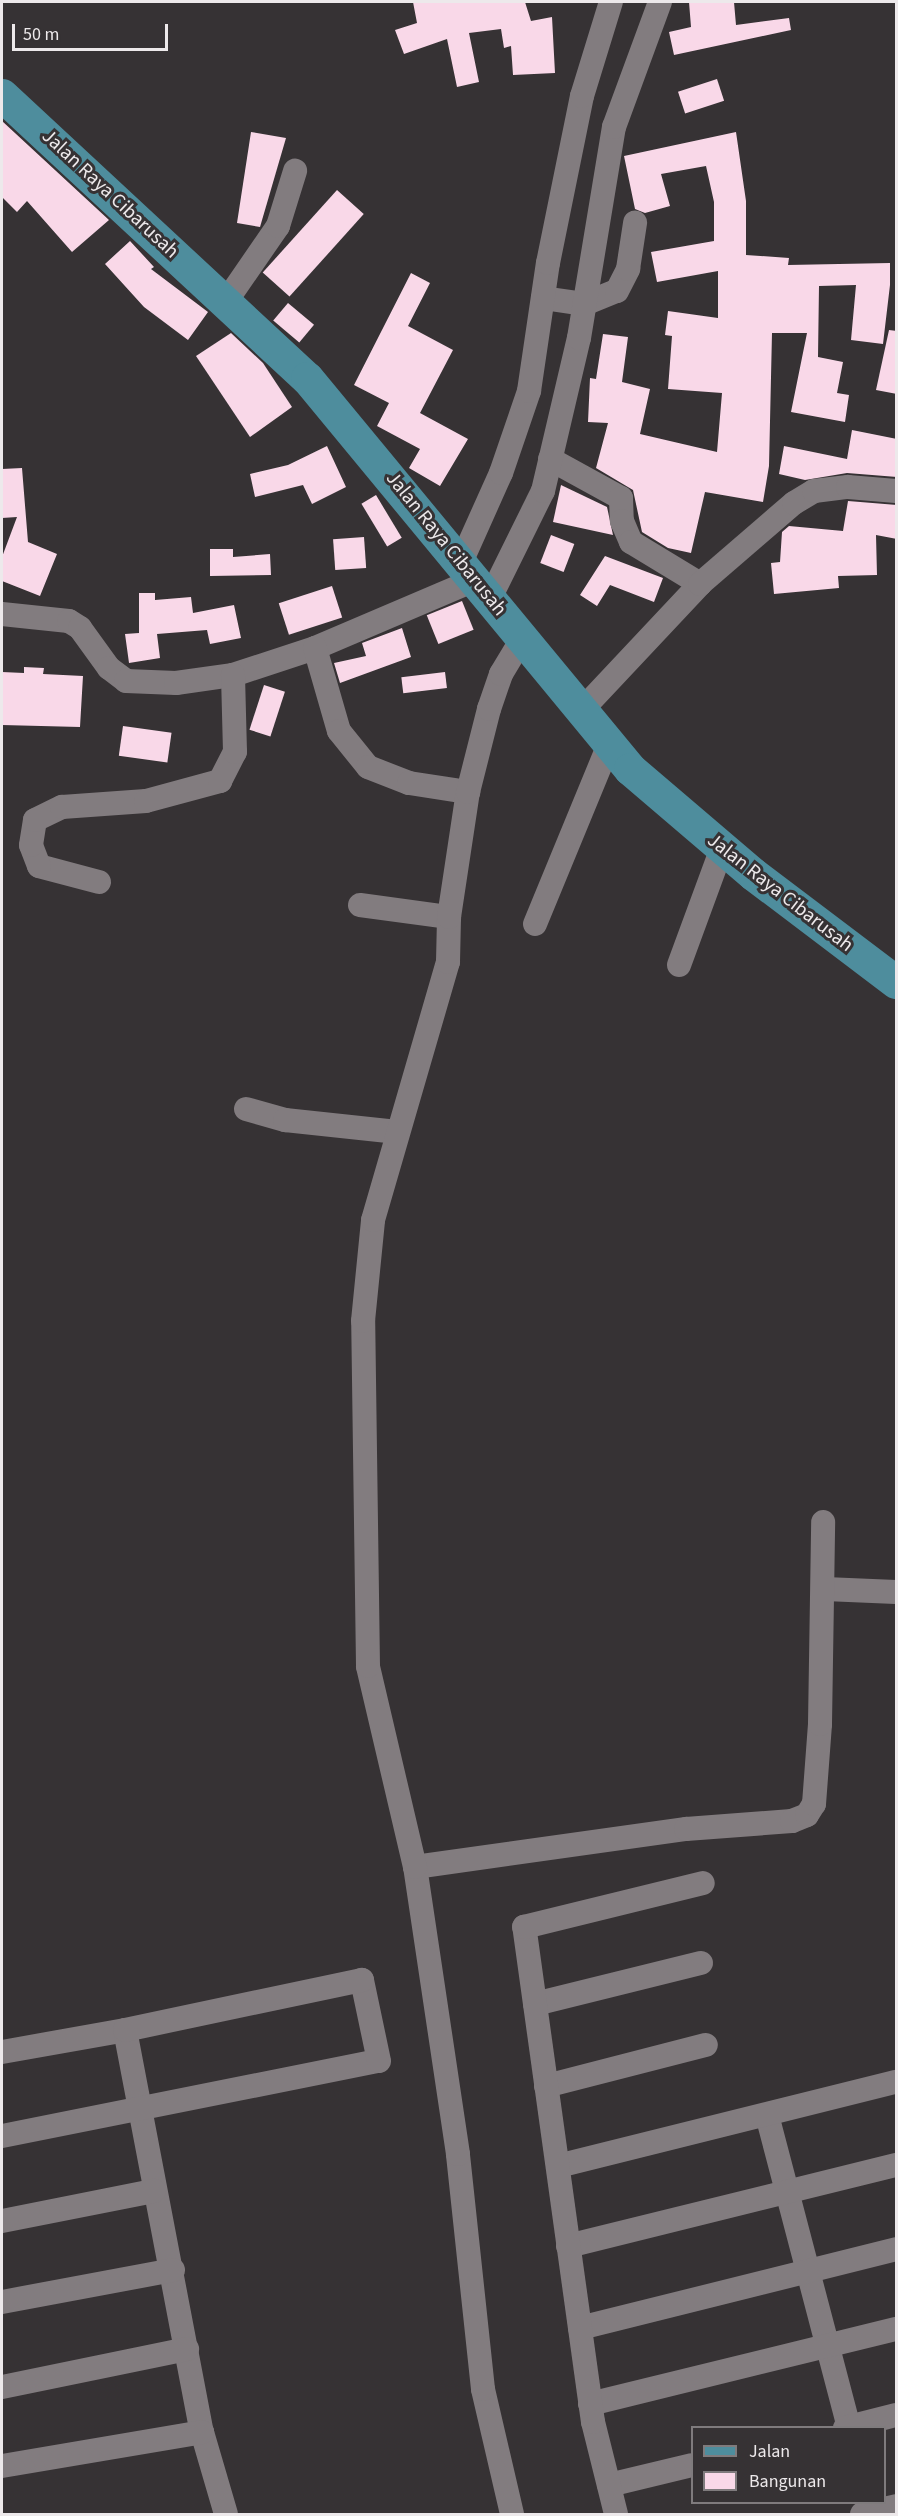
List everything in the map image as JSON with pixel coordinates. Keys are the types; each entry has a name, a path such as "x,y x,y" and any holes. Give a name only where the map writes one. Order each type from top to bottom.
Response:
{"main road":[{"name":"Jalan Raya Cibarusah","path":"2,95 227,300 307,378 476,578 579,713 608,747 722,848 897,982"}],"street":[{"path":"476,578 501,472 529,391 543,297 582,96 611,2"},
{"path":"2,614 69,621 80,628 109,668 126,681 176,683 233,675 315,648 476,578 543,491 584,304 614,127 660,2"},
{"path":"227,300 278,226 295,171"},
{"path":"543,297 584,304 617,291 628,269 635,223"},
{"path":"550,459 621,498 622,521 632,542 700,584"},
{"path":"579,713 700,584 780,512 814,491 848,487 897,491"},
{"path":"512,2514 483,2389 458,2154 415,1867 368,1666 366,1622 369,1499 363,1321 370,1239 417,1059 441,995 448,962 449,917 468,792 492,700 522,639"},
{"path":"315,648 339,731 368,767 409,783 468,792"},
{"path":"99,882 39,866 31,845 35,820 62,807 146,801 220,781 236,752 233,675"},
{"path":"535,924 608,747"},
{"path":"679,965 722,848"},
{"path":"360,905 449,917"},
{"path":"246,1109 285,1120 397,1132"},
{"path":"415,1867 686,1829 792,1821 807,1815 814,1804 825,1589 823,1522"},
{"path":"825,1589 897,1592"},
{"path":"616,2514 590,2404 524,1927 703,1883"},
{"path":"535,2004 701,1963"},
{"path":"2,2052 125,2030 362,1980 379,2061 2,2136"},
{"path":"125,2030 142,2109 154,2191 173,2271 202,2432 226,2514"},
{"path":"546,2086 706,2045"},
{"path":"558,2166 897,2082"},
{"path":"767,2115 848,2426"},
{"path":"568,2246 897,2165"},
{"path":"2,2221 154,2191"},
{"path":"580,2328 897,2249"},
{"path":"2,2302 173,2271"},
{"path":"590,2404 897,2329"},
{"path":"2,2387 187,2349"},
{"path":"852,2426 897,2415"},
{"path":"2,2466 202,2432"},
{"path":"609,2485 691,2465"},
{"path":"868,2511 897,2506"}],"building":[{"path":"413,2 525,2 531,21 552,17 555,73 513,75 511,46 504,48 501,29 469,33 479,82 457,87 447,39 404,54 395,30 417,23"},
{"path":"689,2 734,2 736,25 789,18 791,30 674,55 669,32 691,27"},
{"path":"717,79 724,101 685,114 678,92"},
{"path":"2,121 109,220 72,252 27,201 17,212 2,197"},
{"path":"251,132 286,138 260,227 237,223"},
{"path":"736,132 746,201 746,255 789,258 788,265 890,263 890,285 883,344 851,340 856,285 819,286 818,357 843,362 837,393 849,395 845,422 791,412 807,333 772,333 769,466 763,502 705,492 691,553 668,548 642,532 633,490 596,468 608,423 588,422 590,378 596,379 603,334 628,337 622,382 650,389 640,434 717,452 722,393 668,389 672,336 665,335 668,311 718,318 718,271 657,282 651,252 714,241 714,202 706,166 661,174 670,206 645,213 635,209 624,156"},
{"path":"337,190 364,214 289,297 263,272"},
{"path":"130,241 154,267 151,269 208,312 188,340 144,307 105,264"},
{"path":"411,273 430,283 408,326 453,350 420,413 468,439 440,486 409,468 420,449 377,426 389,403 354,385"},
{"path":"288,303 314,325 299,342 273,321"},
{"path":"889,330 897,331 897,394 876,390"},
{"path":"231,333 263,363 292,407 250,437 196,356"},
{"path":"852,430 897,439 897,477 847,473 805,480 779,474 784,446 847,459"},
{"path":"327,446 346,487 312,504 303,485 255,497 250,474 288,465"},
{"path":"22,468 28,542 57,554 40,596 2,581 2,557 17,517 2,518 2,469"},
{"path":"561,485 607,507 613,535 553,522"},
{"path":"376,495 402,538 387,547 361,504"},
{"path":"848,501 897,505 897,539 876,535 877,575 838,576 839,588 774,594 771,563 780,562 782,532 789,526 843,531"},
{"path":"551,535 574,544 564,572 540,563"},
{"path":"364,537 366,568 335,570 333,539"},
{"path":"210,549 233,549 233,557 270,554 271,575 210,576"},
{"path":"605,556 663,578 654,602 610,585 597,606 580,595"},
{"path":"332,586 342,617 289,635 279,603"},
{"path":"139,593 155,593 155,600 191,597 193,613 234,605 241,638 210,644 207,630 157,634 160,658 129,663 125,634 139,633"},
{"path":"462,601 474,630 438,644 427,615"},
{"path":"402,628 411,657 340,683 334,663 366,656 362,643"},
{"path":"24,667 44,668 43,674 83,676 80,727 2,725 2,672 24,673"},
{"path":"445,672 447,688 403,693 401,677"},
{"path":"264,685 285,692 270,736 249,730"},
{"path":"123,726 172,733 167,763 119,756"}]}
